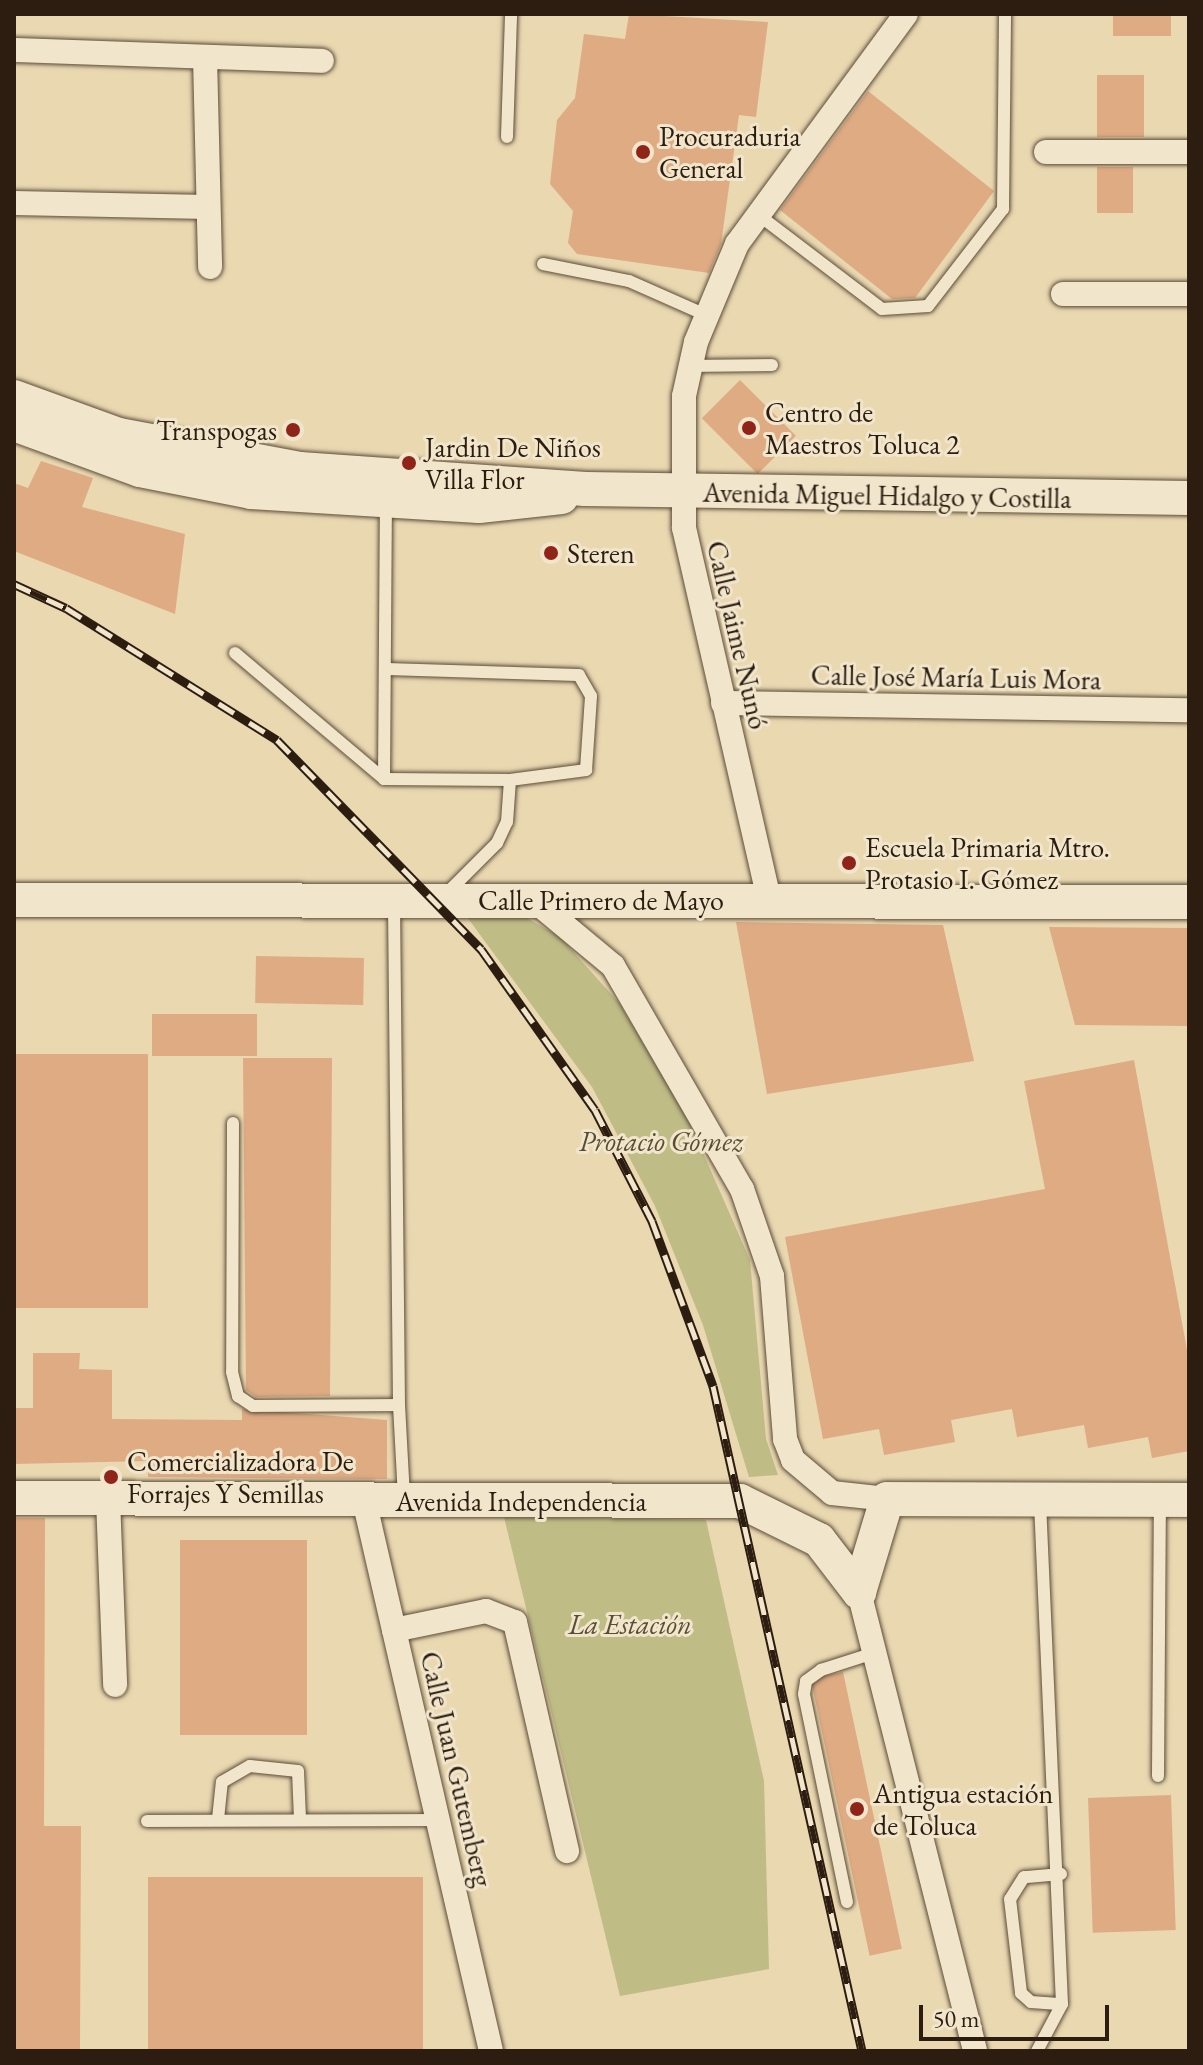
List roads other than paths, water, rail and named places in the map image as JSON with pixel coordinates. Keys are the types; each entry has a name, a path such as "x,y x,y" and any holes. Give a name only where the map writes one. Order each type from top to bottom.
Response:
{"main road":[{"name":"Avenida Miguel Hidalgo y Costilla","path":"14,397 119,435 241,462 585,489 1189,498"},
{"name":"Avenida Miguel Hidalgo y Costilla","path":"14,424 195,483 386,502 516,506 585,489"},
{"name":"Calle Primero de Mayo","path":"14,900 1189,902"},
{"name":"Avenida Independencia","path":"14,1498 740,1501 819,1540 859,1592"},
{"path":"859,1592 887,1499 1175,1500"}],"street":[{"name":"Calle Jaime Nunó","path":"769,899 723,703 680,492 690,366 706,315 755,213 906,14"},
{"path":"14,50 322,61"},
{"path":"205,57 210,267"},
{"path":"1046,152 1189,152"},
{"path":"14,203 208,207"},
{"path":"1063,294 1189,294"},
{"name":"Calle José María Luis Mora","path":"723,703 1189,710"},
{"path":"536,902 613,966 702,1109 742,1189 772,1276 785,1439 811,1481 851,1497 887,1499"},
{"path":"108,1499 115,1685"},
{"name":"Calle Juan Gutemberg","path":"364,1500 491,2051"},
{"path":"859,1592 975,2051"},
{"path":"394,1630 486,1611 515,1622 567,1851"}],"lane":[{"path":"507,137 511,14"},
{"path":"755,213 882,309 928,306 1003,209 1005,14"},
{"path":"543,264 629,281 706,315"},
{"path":"690,366 772,365"},
{"path":"384,779 386,502"},
{"path":"235,653 384,779 510,780 586,770 586,680 568,673 385,669"},
{"path":"438,900 497,843 507,822 510,780"},
{"path":"395,901 399,1405 404,1500"},
{"path":"233,1123 232,1372 238,1396 253,1406 399,1405"},
{"path":"1037,2051 1062,2004 1061,1874 1040,1500"},
{"path":"1158,1776 1175,1500"},
{"path":"847,1902 804,1694 806,1681 821,1670 874,1653"},
{"path":"218,1819 222,1782 250,1766 298,1771 300,1819"},
{"path":"147,1821 438,1820"},
{"path":"1061,1874 1024,1877 1010,1899 1021,1993 1031,2002 1062,2004"}],"railway":[{"path":"14,584 66,608 277,740 481,949 595,1110 652,1221 713,1386 862,2051"}],"place":[{"name":"Procuraduria General","path":"643,152"},
{"name":"Centro de Maestros Toluca 2","path":"749,428"},
{"name":"Transpogas","path":"293,430"},
{"name":"Jardin De Niños Villa Flor","path":"409,463"},
{"name":"Steren","path":"551,553"},
{"name":"Escuela Primaria Mtro. Protasio I. Gómez","path":"849,863"},
{"name":"Comercializadora De Forrajes Y Semillas","path":"111,1477"},
{"name":"Antigua estación de Toluca","path":"857,1809"}],"park label":[{"name":"Protacio Gómez","path":"661,1141"},
{"name":"La Estación","path":"630,1624"}]}
